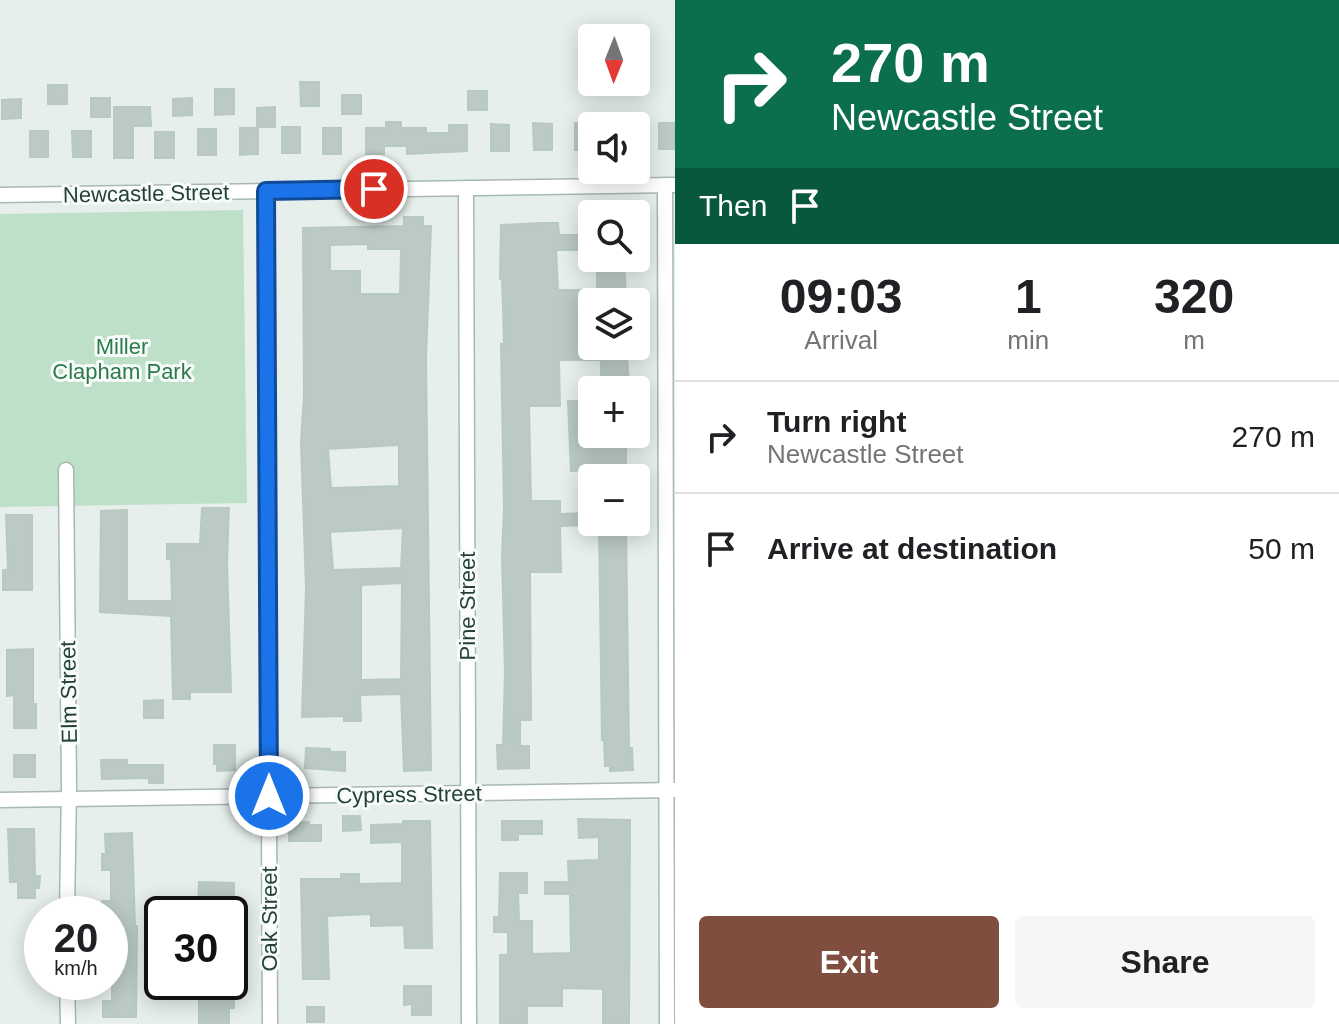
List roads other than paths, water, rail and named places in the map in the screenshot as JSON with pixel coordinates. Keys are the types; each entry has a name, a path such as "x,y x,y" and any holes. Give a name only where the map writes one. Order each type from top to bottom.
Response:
{"street":[{"name":"Newcastle Street","path":"0,195 670,185"},
{"path":"667,1024 671,790 670,185"},
{"name":"Pine Street","path":"466,188 469,1024"},
{"name":"Oak Street","path":"266,191 270,1024"},
{"name":"Elm Street","path":"66,470 67,896"},
{"name":"Cypress Street","path":"0,800 671,790"},
{"path":"67,1000 68,1024"}],"park label":[{"name":"Miller Clapham Park","path":"122,358"}]}
